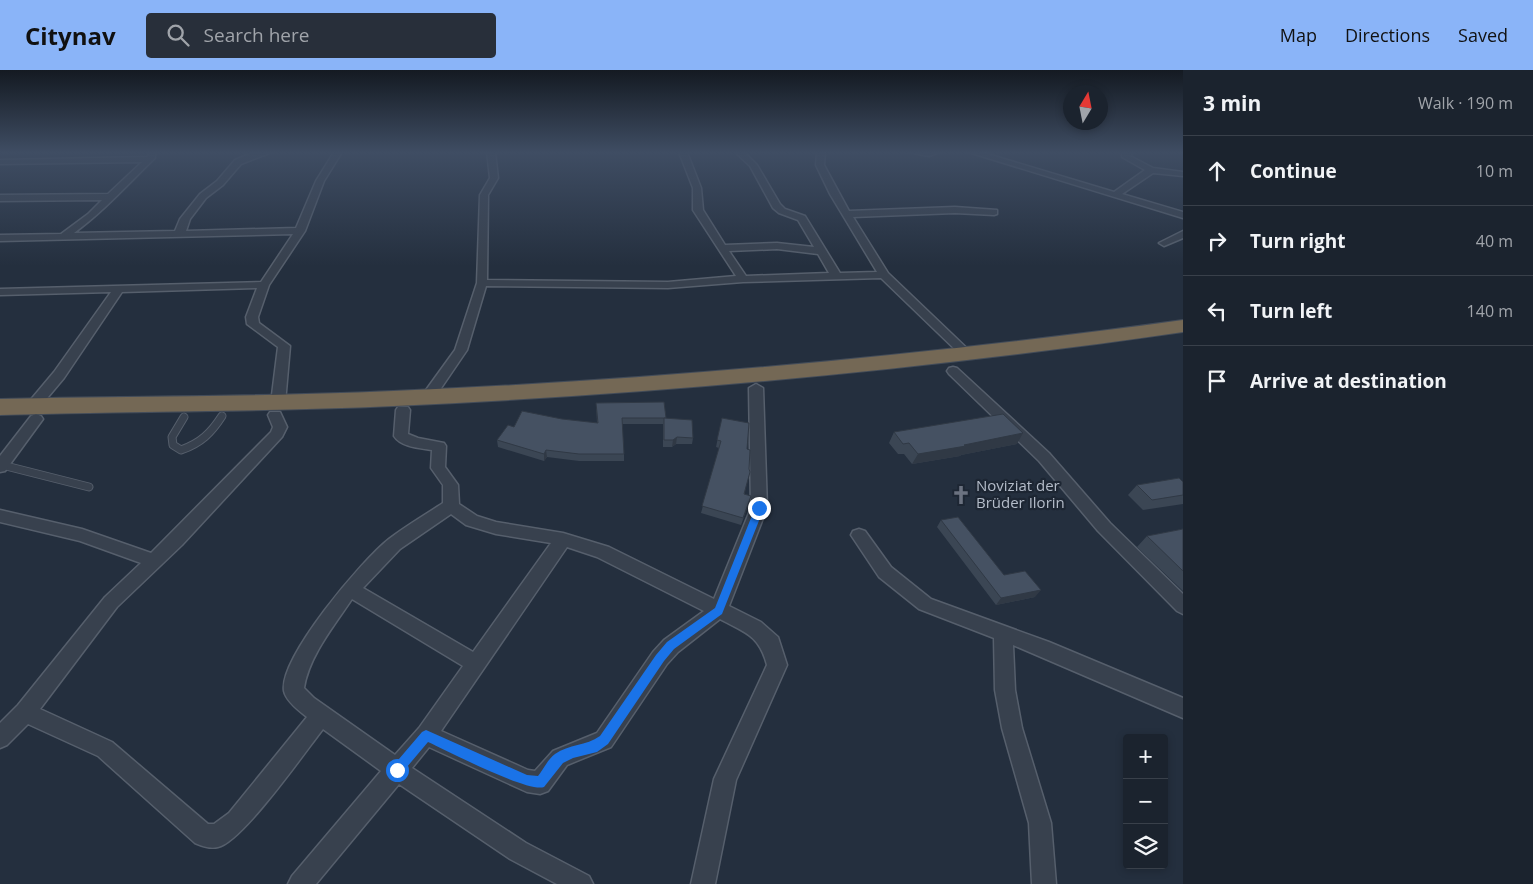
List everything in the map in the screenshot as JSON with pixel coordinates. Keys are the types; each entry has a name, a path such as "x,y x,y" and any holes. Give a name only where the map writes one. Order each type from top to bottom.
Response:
{"highway":[{"path":"0,407 34,413 184,417 222,416 277,409 428,397 961,363 1183,326"},
{"path":"0,420 34,413 277,409 402,410 641,397 756,388 1183,339"}],"street":[{"path":"63,237 91,216 118,190"},
{"path":"176,235 204,196 212,190"},
{"path":"0,738 25,712 112,602 176,540 277,434 280,427 277,409 284,346 252,324 252,317 264,285 300,231 316,190"},
{"path":"428,397 462,350 482,282 484,195 487,190"},
{"path":"697,190 698,210 743,279"},
{"path":"767,190 776,206 782,211 802,218 836,276"},
{"path":"833,190 884,275 1104,527 1183,606"},
{"path":"1098,190 1183,215"},
{"path":"1115,195 1122,190"},
{"path":"0,198 110,197"},
{"path":"846,214 955,210 994,212"},
{"path":"0,238 300,231"},
{"path":"1164,243 1183,234"},
{"path":"722,248 777,246 822,251"},
{"path":"482,282 668,285 743,279 884,275"},
{"path":"0,292 264,285"},
{"path":"1,466 58,374 119,288"},
{"path":"426,736 527,781 540,783 559,759 571,752 593,748 604,740 665,652 718,611 759,508 756,388"},
{"path":"402,410 401,436 415,443 439,446 438,468 449,480 452,490 451,506"},
{"path":"451,506 472,521 496,528 563,539 603,552 718,611 756,628 771,643 777,665 725,779 703,884"},
{"path":"451,506 394,544 350,589 327,621 297,671 294,691 307,705 397,770 518,851 581,884"},
{"path":"0,516 82,535 154,560"},
{"path":"859,535 885,572 924,604 1042,648 1183,708"},
{"path":"300,884 426,736 563,539"},
{"path":"350,589 476,664"},
{"path":"1003,635 1005,690 1010,719 1040,823 1044,884"},
{"path":"25,712 105,749 203,835 217,836 237,822 321,715"}],"lane":[{"path":"184,417 172,437 173,445 182,450 198,445 211,432 222,416"},
{"path":"1,466 88,487"}],"building":[{"path":"664,402 666,418 622,418 624,454 579,454 546,450 544,454 497,440 508,425 514,427 522,411 562,419 598,423 596,403"},
{"path":"1003,414 1023,433 964,445 966,446 918,454 909,443 903,444 894,432"},
{"path":"664,418 692,420 693,438 677,437 673,440 664,440"},
{"path":"722,418 749,423 747,449 750,450 750,472 744,494 751,496 743,518 702,506 721,441 717,440"},
{"path":"1179,478 1183,482 1183,495 1152,500 1137,485"},
{"path":"958,517 1004,575 1025,571 1041,590 1001,598 941,520"},
{"path":"1183,529 1183,571 1147,536"}],"place":[{"name":"Noviziat der Brüder Ilorin","path":"961,495"}],"route":[{"path":"397,770 426,736 527,781 540,783 559,759 571,752 593,748 604,740 660,658 671,646 718,611 759,508"}]}
